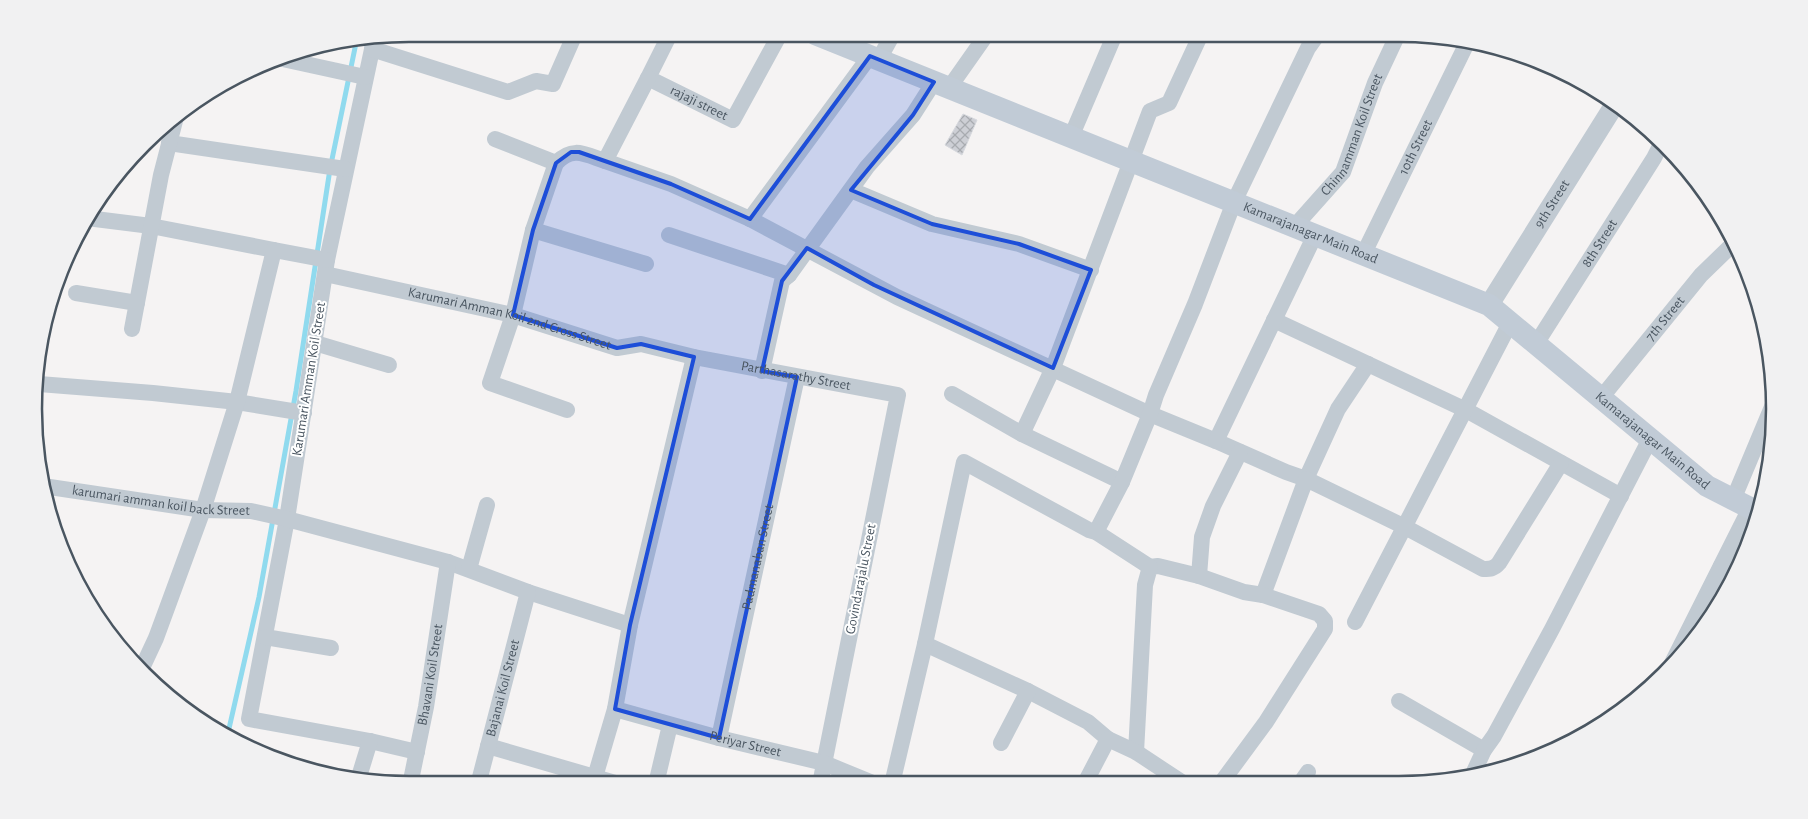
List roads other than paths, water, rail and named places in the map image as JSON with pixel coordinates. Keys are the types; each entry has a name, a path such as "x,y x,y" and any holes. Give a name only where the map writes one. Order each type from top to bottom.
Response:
{"main road":[{"name":"Kamarajanagar Main Road","path":"835,42 1489,305 1707,486 1747,507"}],"street":[{"path":"374,44 508,92 536,81 553,84 571,42"},
{"path":"605,161 666,42"},
{"name":"rajaji street","path":"648,78 733,120 776,42"},
{"path":"750,219 887,42"},
{"path":"762,371 782,281 789,275 867,167 980,42"},
{"path":"1072,137 1112,42"},
{"path":"1022,434 1053,368 1150,111 1169,103 1197,42"},
{"path":"1096,532 1122,482 1156,395 1195,304 1234,202 1312,42"},
{"name":"Chinnamman Koil Street","path":"1216,441 1274,320 1304,231 1343,172 1375,83 1394,42"},
{"name":"Karumari Amman Koil Street","path":"370,741 249,720 265,637 301,413 315,343 321,264 335,168 365,77 373,45"},
{"name":"10th Street","path":"1363,255 1464,49"},
{"path":"294,61 365,77"},
{"name":"9th Street","path":"1489,305 1611,110"},
{"path":"132,329 151,226 172,130"},
{"path":"495,139 556,163"},
{"path":"169,143 335,168"},
{"name":"8th Street","path":"1536,344 1658,150"},
{"path":"567,410 490,383 513,315 533,230 556,163 563,156 571,152 579,152 671,184 750,219 897,297 1150,414 1306,479 1405,527 1483,569 1496,567 1561,463"},
{"path":"851,190 932,224 1019,244 1091,270"},
{"name":"Karumari Amman Koil 2nd Cross Street","path":"96,219 151,226 274,250 513,315 617,348 641,344 694,357"},
{"path":"533,230 646,264"},
{"path":"669,235 789,275"},
{"name":"7th Street","path":"1601,398 1701,275 1729,248"},
{"path":"144,663 156,638 244,404 274,250"},
{"path":"76,293 137,303"},
{"path":"1274,320 1466,410 1620,496"},
{"path":"1356,622 1510,323"},
{"path":"315,343 389,366"},
{"path":"596,776 614,709 630,625 694,357"},
{"name":"Parthasarathy Street","path":"694,357 898,395"},
{"path":"1263,595 1306,479 1338,409 1368,364"},
{"name":"Padmanaban Street","path":"719,738 797,377"},
{"path":"43,384 153,393 301,413"},
{"path":"952,394 1022,434 1122,482"},
{"name":"Govindarajalu Street","path":"822,776 898,395"},
{"path":"1476,768 1552,629 1650,439"},
{"path":"1689,635 1727,571 1747,507 1764,440"},
{"path":"1199,576 1202,537 1213,506 1240,452"},
{"path":"894,776 925,644 964,462 1089,530 1096,532 1150,567 1158,566 1199,576 1244,592 1263,595 1319,614 1325,621 1325,629 1266,722 1226,776"},
{"name":"karumari amman koil back Street","path":"51,487 203,510 251,511 283,518 448,562 528,592 630,625"},
{"path":"469,569 487,505"},
{"name":"Bhavani Koil Street","path":"412,776 426,706 448,562"},
{"path":"1136,752 1145,585 1150,567"},
{"name":"Bajanai Koil Street","path":"480,776 528,592"},
{"path":"265,637 331,648"},
{"path":"925,644 1028,691 1088,722 1108,739 1136,752 1172,776"},
{"path":"1001,743 1028,691"},
{"path":"1399,701 1484,750"},
{"name":"Periyar Street","path":"614,709 719,738 824,763 856,776"},
{"path":"658,776 670,724"},
{"path":"1089,776 1108,739"},
{"path":"360,773 370,741 416,752"},
{"path":"488,746 593,776"}],"waterway":[{"path":"229,729 259,597 296,391 330,169 355,47"}]}
